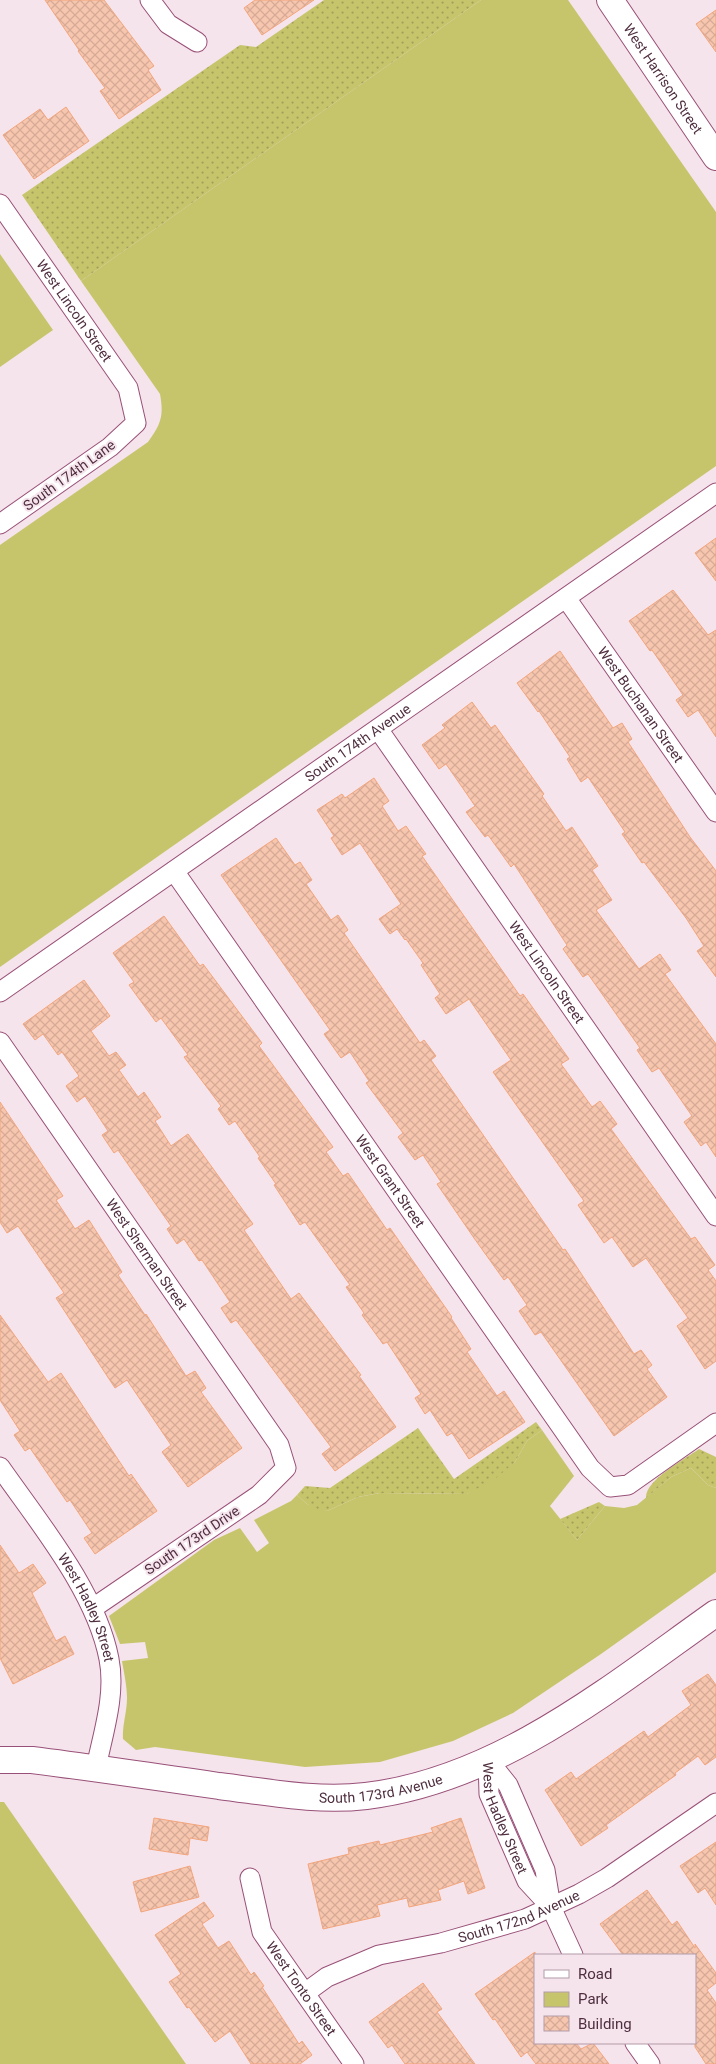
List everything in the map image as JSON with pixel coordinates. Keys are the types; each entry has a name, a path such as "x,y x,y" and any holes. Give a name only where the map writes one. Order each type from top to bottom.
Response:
{"street":[{"path":"150,0 168,24 197,42"},
{"name":"West Harrison Street","path":"610,0 716,157"},
{"name":"West Lincoln Street","path":"0,204 128,388 136,423"},
{"name":"South 174th Lane","path":"0,524 110,447 136,423"},
{"name":"South 174th Avenue","path":"0,992 716,493"},
{"name":"West Buchanan Street","path":"566,598 716,812"},
{"name":"West Lincoln Street","path":"378,729 716,1216"},
{"name":"West Grant Street","path":"174,871 585,1460 610,1487 628,1485 715,1427"},
{"name":"West Sherman Street","path":"0,1042 279,1445 286,1468"},
{"name":"West Hadley Street","path":"0,1467 64,1559 93,1608 109,1659 110,1691 96,1768"},
{"name":"South 173rd Drive","path":"93,1608 259,1495 286,1468"},
{"name":"South 173rd Avenue","path":"0,1760 32,1760 298,1797 332,1798 365,1796 425,1785 488,1760 536,1735 601,1694 716,1612"},
{"name":"West Hadley Street","path":"488,1760 508,1785 545,1870 551,1907 573,1954"},
{"name":"South 172nd Avenue","path":"305,1993 327,1977 379,1956 497,1927 525,1919 551,1907 607,1878 716,1803"},
{"name":"West Tonto Street","path":"250,1878 262,1932 354,2064"},
{"path":"636,2044 650,2064"}],"green space":[{"path":"324,0 481,0 81,281 22,195 240,45 256,47"},
{"path":"481,0 568,0 716,212 716,466 0,967 0,545 148,442 159,425 162,408 160,394 81,281"},
{"path":"0,254 53,330 0,367"},
{"path":"536,1422 542,1430 527,1441 515,1462 495,1479 467,1494 380,1493 358,1497 327,1511 319,1510 307,1504 297,1495 305,1486 330,1488 418,1428 454,1479"},
{"path":"542,1430 574,1476 550,1506 577,1540 605,1506 624,1508 637,1505 671,1477 691,1468 708,1485 716,1488 716,1572 601,1654 513,1713 453,1741 380,1762 305,1767 155,1747 136,1750 123,1739 127,1698 122,1661 148,1658 145,1642 120,1644 109,1616 214,1540 240,1528 257,1552 269,1543 254,1520 291,1501 297,1495 307,1504 327,1511 358,1497 380,1493 467,1494 515,1462 527,1441"},
{"path":"699,1449 716,1457 716,1488 708,1485 691,1468 671,1477 646,1498 647,1491 659,1477"},
{"path":"599,1502 605,1506 577,1540 560,1519"},
{"path":"0,1802 4,1802 186,2064 0,2064"}],"building":[{"path":"45,0 104,0 154,66 148,70 161,90 119,119 100,91 105,88"},
{"path":"255,0 314,0 262,35 244,8"},
{"path":"716,10 716,52 696,24"},
{"path":"66,107 89,141 34,179 3,135 40,109 48,120"},
{"path":"716,538 716,581 695,553"},
{"path":"673,590 708,635 716,630 716,737 698,710 688,717 676,700 683,695 629,621"},
{"path":"560,651 613,728 622,723 632,739 628,742 690,837 716,871 716,977 697,951 704,946 686,918 644,862 642,863 622,834 625,832 588,777 581,782 567,759 570,757 539,711 517,683"},
{"path":"472,702 491,728 495,725 544,794 542,796 566,831 572,827 598,866 592,870 612,900 596,910 639,969 660,954 671,970 665,974 716,1044 716,1157 706,1142 701,1146 684,1122 692,1116 659,1068 652,1072 637,1050 640,1048 588,974 583,977 563,949 567,945 514,864 511,867 488,835 485,837 466,812 475,806 446,764 439,769 422,745 445,728 442,725"},
{"path":"374,778 389,801 382,806 398,831 406,826 426,854 422,856 520,996 523,994 569,1059 561,1064 592,1107 600,1101 617,1124 611,1129 691,1239 695,1237 715,1265 708,1270 716,1281 716,1361 705,1369 677,1326 688,1318 646,1258 633,1267 612,1237 604,1243 578,1205 584,1201 493,1072 511,1060 469,999 446,1014 435,998 440,994 421,965 423,963 397,929 390,934 379,919 401,904 360,843 342,855 331,838 334,836 317,810 342,794 345,798"},
{"path":"276,838 295,865 300,862 312,880 306,884 331,920 338,915 348,930 344,933 420,1043 424,1040 436,1056 431,1060 563,1250 565,1249 634,1354 641,1350 652,1365 647,1369 667,1397 614,1436 541,1332 535,1335 519,1311 527,1305 508,1277 504,1280 474,1238 437,1184 441,1182 423,1155 415,1160 398,1137 403,1133 366,1083 369,1081 350,1052 341,1058 324,1034 330,1030 221,875"},
{"path":"164,916 200,966 203,964 262,1043 259,1046 333,1147 326,1152 343,1176 348,1173 387,1230 390,1228 452,1317 471,1349 467,1352 497,1396 504,1391 525,1422 469,1459 452,1433 447,1436 430,1410 425,1414 415,1398 421,1394 387,1342 383,1344 362,1315 364,1313 346,1287 350,1285 305,1222 300,1225 258,1158 260,1157 235,1121 229,1125 218,1109 221,1106 184,1057 188,1055 161,1018 156,1022 129,985 134,982 113,953"},
{"path":"84,980 110,1016 91,1031 109,1056 116,1052 126,1065 119,1070 138,1097 144,1092 161,1117 155,1121 171,1146 188,1134 253,1224 244,1230 291,1299 299,1293 361,1375 359,1376 396,1427 335,1471 322,1454 331,1447 236,1320 231,1323 221,1308 230,1302 202,1260 199,1261 184,1239 177,1244 167,1229 171,1226 118,1150 114,1153 102,1135 108,1131 85,1096 77,1102 66,1086 79,1076 62,1052 58,1055 43,1034 35,1040 23,1024"},
{"path":"0,1102 63,1196 56,1200 75,1229 89,1220 122,1272 118,1275 186,1376 195,1371 206,1388 201,1392 242,1448 188,1487 162,1452 171,1445 127,1380 115,1388 56,1298 64,1293 18,1226 7,1233 0,1222"},
{"path":"0,1315 48,1382 61,1373 129,1476 131,1474 157,1511 95,1554 84,1538 92,1533 70,1500 67,1502 30,1448 25,1451 14,1435 20,1431 0,1400"},
{"path":"0,1545 19,1573 33,1564 46,1583 32,1593 56,1641 65,1636 74,1654 13,1684 0,1658"},
{"path":"708,1674 716,1685 716,1757 705,1765 698,1756 675,1773 676,1775 606,1825 608,1828 581,1846 545,1790 571,1772 576,1779 644,1731 648,1737 691,1705 682,1691"},
{"path":"154,1818 209,1827 207,1841 190,1838 188,1855 149,1849"},
{"path":"461,1818 485,1888 468,1894 464,1881 438,1890 441,1900 409,1907 407,1898 377,1905 380,1916 323,1929 308,1864 349,1854 348,1848 379,1841 380,1845 433,1832 431,1828"},
{"path":"716,1842 716,1905 705,1888 698,1893 680,1866"},
{"path":"190,1866 199,1897 141,1912 133,1882"},
{"path":"647,1890 672,1925 677,1921 695,1948 695,1944 716,1973 716,1983 707,1990 716,2003 716,2064 706,2064 695,2047 696,1954 622,1954 600,1924"},
{"path":"204,1902 214,1916 202,1924 218,1948 229,1941 251,1975 254,1972 264,1986 262,1987 299,2044 302,2041 312,2055 300,2064 251,2064 230,2031 215,2042 189,2007 187,2008 169,1982 181,1974 155,1935"},
{"path":"535,1952 534,2044 577,2044 581,2049 594,2044 609,2064 536,2064 527,2052 521,2057 475,1994"},
{"path":"423,1983 442,2009 437,2012 475,2064 405,2064 392,2045 388,2048 369,2022"}]}
